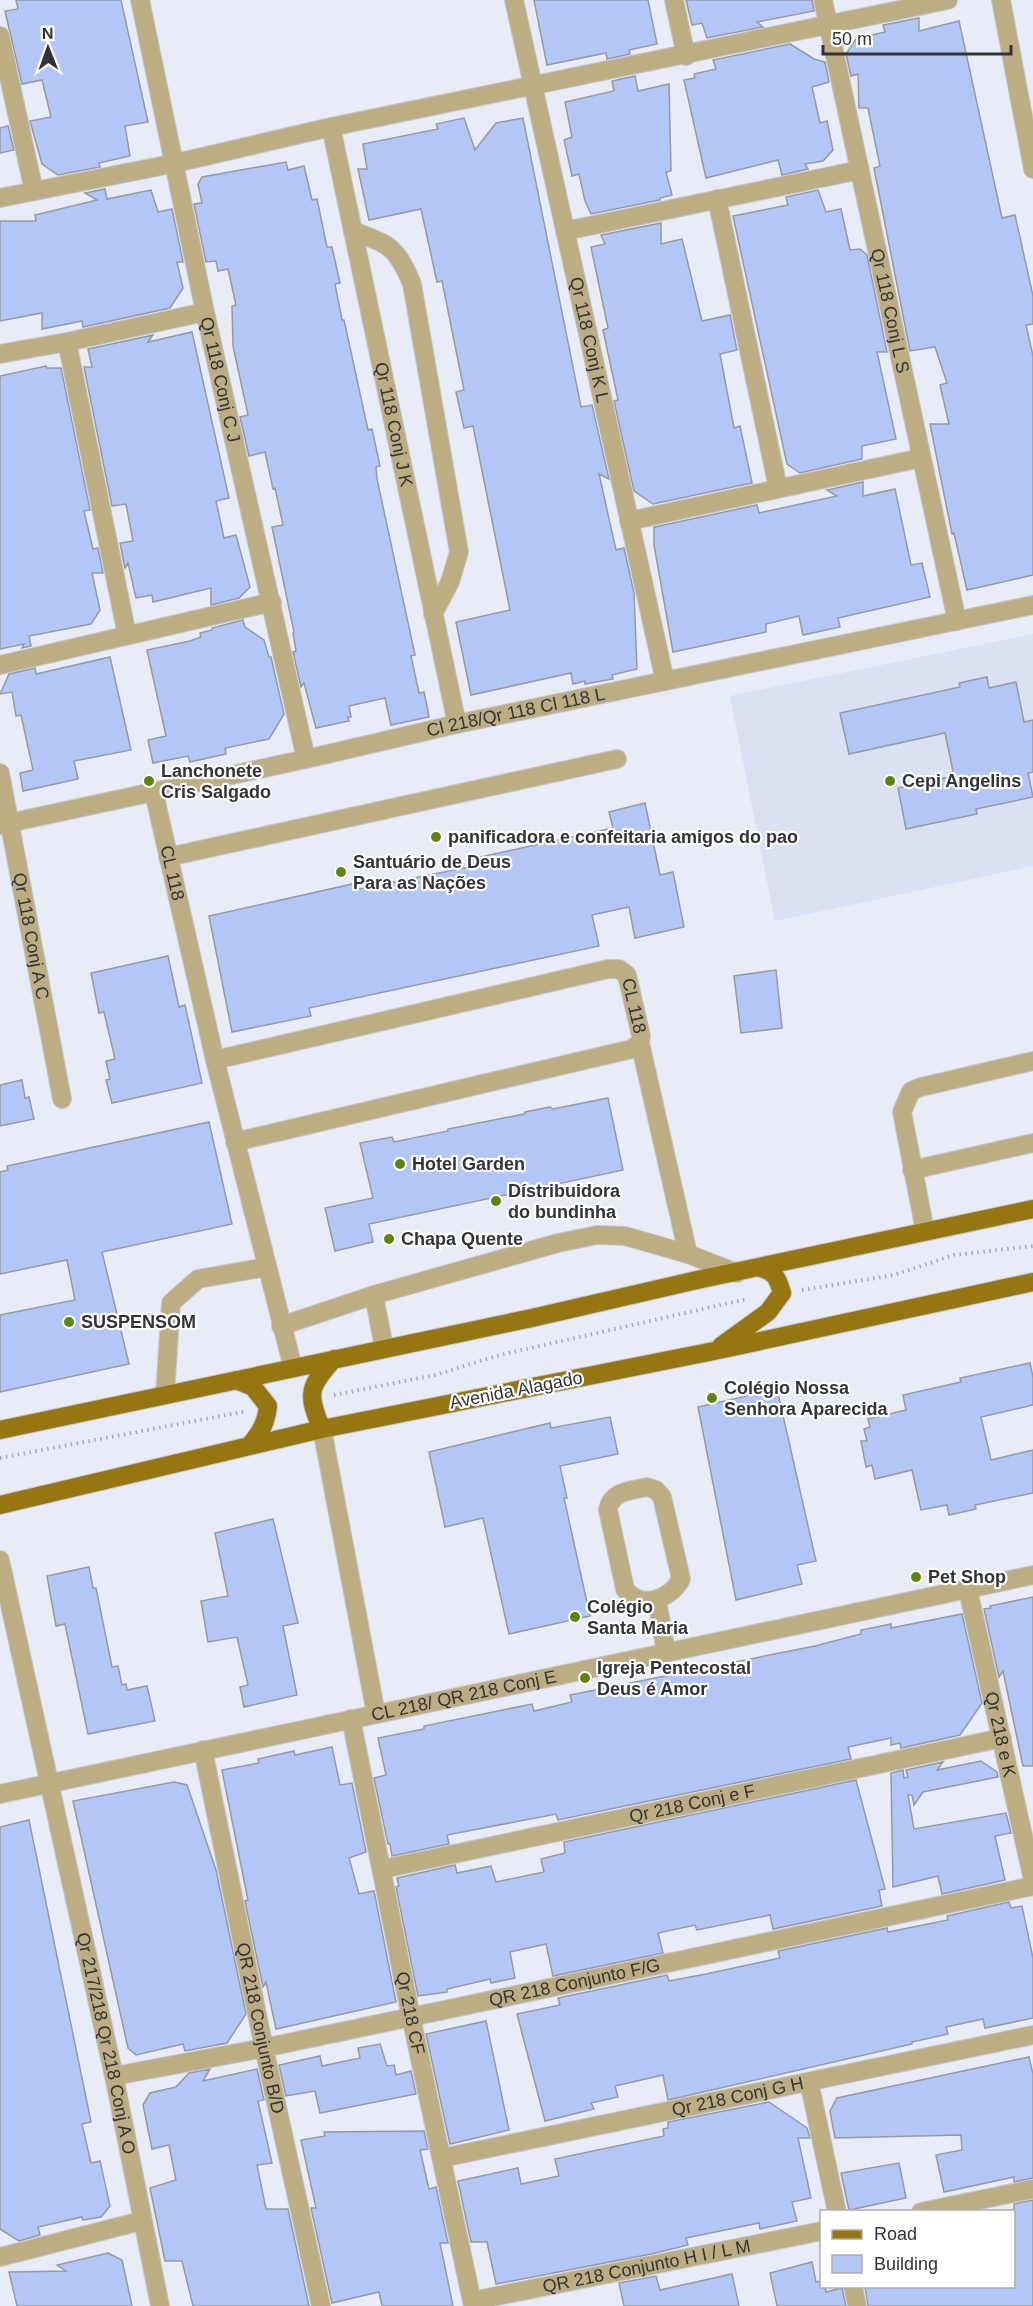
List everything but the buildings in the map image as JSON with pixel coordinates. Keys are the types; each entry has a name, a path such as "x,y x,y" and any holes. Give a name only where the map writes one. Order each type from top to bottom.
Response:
{"main road":[{"path":"0,1430 1033,1209"},
{"path":"714,1351 768,1312 782,1293 775,1274 769,1269 760,1268"},
{"name":"Avenida Alagado","path":"0,1504 322,1429 714,1351 1033,1282"},
{"path":"322,1429 312,1400 317,1378 334,1359"},
{"path":"236,1380 253,1387 268,1406 262,1430 250,1445"}],"street":[{"name":"Qr 118 Conj C J","path":"140,0 176,163 205,312 306,759"},
{"name":"Qr 118 Conj K L","path":"514,0 664,681"},
{"path":"674,0 686,56"},
{"name":"Qr 118 Conj L S","path":"823,0 957,621"},
{"path":"0,198 176,163 330,127 686,56 948,0"},
{"path":"1001,0 1033,169"},
{"path":"0,36 34,191"},
{"name":"Qr 118 Conj J K","path":"330,127 457,724"},
{"path":"565,231 860,170"},
{"path":"717,199 778,488"},
{"path":"353,231 386,244 402,260 412,284 459,552 450,582 433,614"},
{"path":"0,354 205,312"},
{"path":"67,342 127,635"},
{"path":"629,521 921,458"},
{"path":"0,665 272,602"},
{"name":"Cl 218/Qr 118 Cl 118 L","path":"4,824 154,793 457,724 1033,605"},
{"path":"168,856 617,759"},
{"name":"Qr 118 Conj A C","path":"0,773 4,824 62,1100"},
{"name":"CL 118","path":"154,793 215,1060 292,1368"},
{"name":"CL 118","path":"215,1060 608,969 619,969 627,975 641,1036 640,1043 632,1049 235,1142"},
{"path":"640,1043 688,1254"},
{"path":"925,1231 902,1113 911,1091 921,1086 1033,1061"},
{"path":"912,1170 1033,1143"},
{"path":"281,1326 375,1294 558,1243 597,1235 625,1236 688,1254 737,1273"},
{"path":"165,1395 171,1303 198,1279 267,1268"},
{"path":"375,1294 384,1348"},
{"path":"322,1429 376,1714"},
{"path":"647,1487 656,1490 662,1497 681,1579 671,1592 657,1600 639,1600 630,1596 625,1589 608,1510 609,1501 615,1495 647,1487"},
{"name":"Qr 217/218 Qr 218 Conj A O","path":"0,1560 114,2076 141,2221 160,2306"},
{"name":"CL 218/ QR 218 Conj E","path":"0,1794 1033,1575"},
{"name":"Qr 218 e K","path":"968,1590 1033,1880"},
{"path":"657,1600 666,1653"},
{"name":"Qr 218 CF","path":"351,1719 411,2017 473,2304"},
{"name":"Qr 218 Conj e F","path":"382,1869 1002,1738"},
{"name":"QR 218 Conjunto B/D","path":"203,1750 264,2048 321,2306"},
{"name":"QR 218 Conjunto F/G","path":"114,2076 264,2048 1033,1886"},
{"name":"Qr 218 Conj G H","path":"442,2158 1033,2035"},
{"path":"809,2082 837,2210"},
{"path":"926,2210 1033,2189"},
{"path":"0,2257 141,2221"},
{"name":"QR 218 Conjunto H I / L M","path":"473,2304 820,2231"},
{"path":"853,2288 857,2306"}],"path":[{"path":"312,1400 435,1375 500,1355 726,1303 894,1275 954,1256 1033,1246"},
{"path":"0,1458 268,1406"}],"shaded area":[{"name":"Cepi Angelins","path":"1033,634 1033,866 775,921 730,696"}],"place":[{"name":"Lanchonete Cris Salgado","path":"149,781"},
{"name":"Cepi Angelins","path":"890,781"},
{"name":"panificadora e confeitaria amigos do pao","path":"436,837"},
{"name":"Santuário de Deus Para as Nações","path":"341,872"},
{"name":"Hotel Garden","path":"400,1164"},
{"name":"Dístribuidora do bundinha","path":"496,1201"},
{"name":"Chapa Quente","path":"389,1239"},
{"name":"SUSPENSOM","path":"69,1322"},
{"name":"Colégio Nossa Senhora Aparecida","path":"712,1398"},
{"name":"Pet Shop","path":"916,1577"},
{"name":"Colégio Santa Maria","path":"575,1617"},
{"name":"Igreja Pentecostal Deus é Amor","path":"585,1678"}]}
